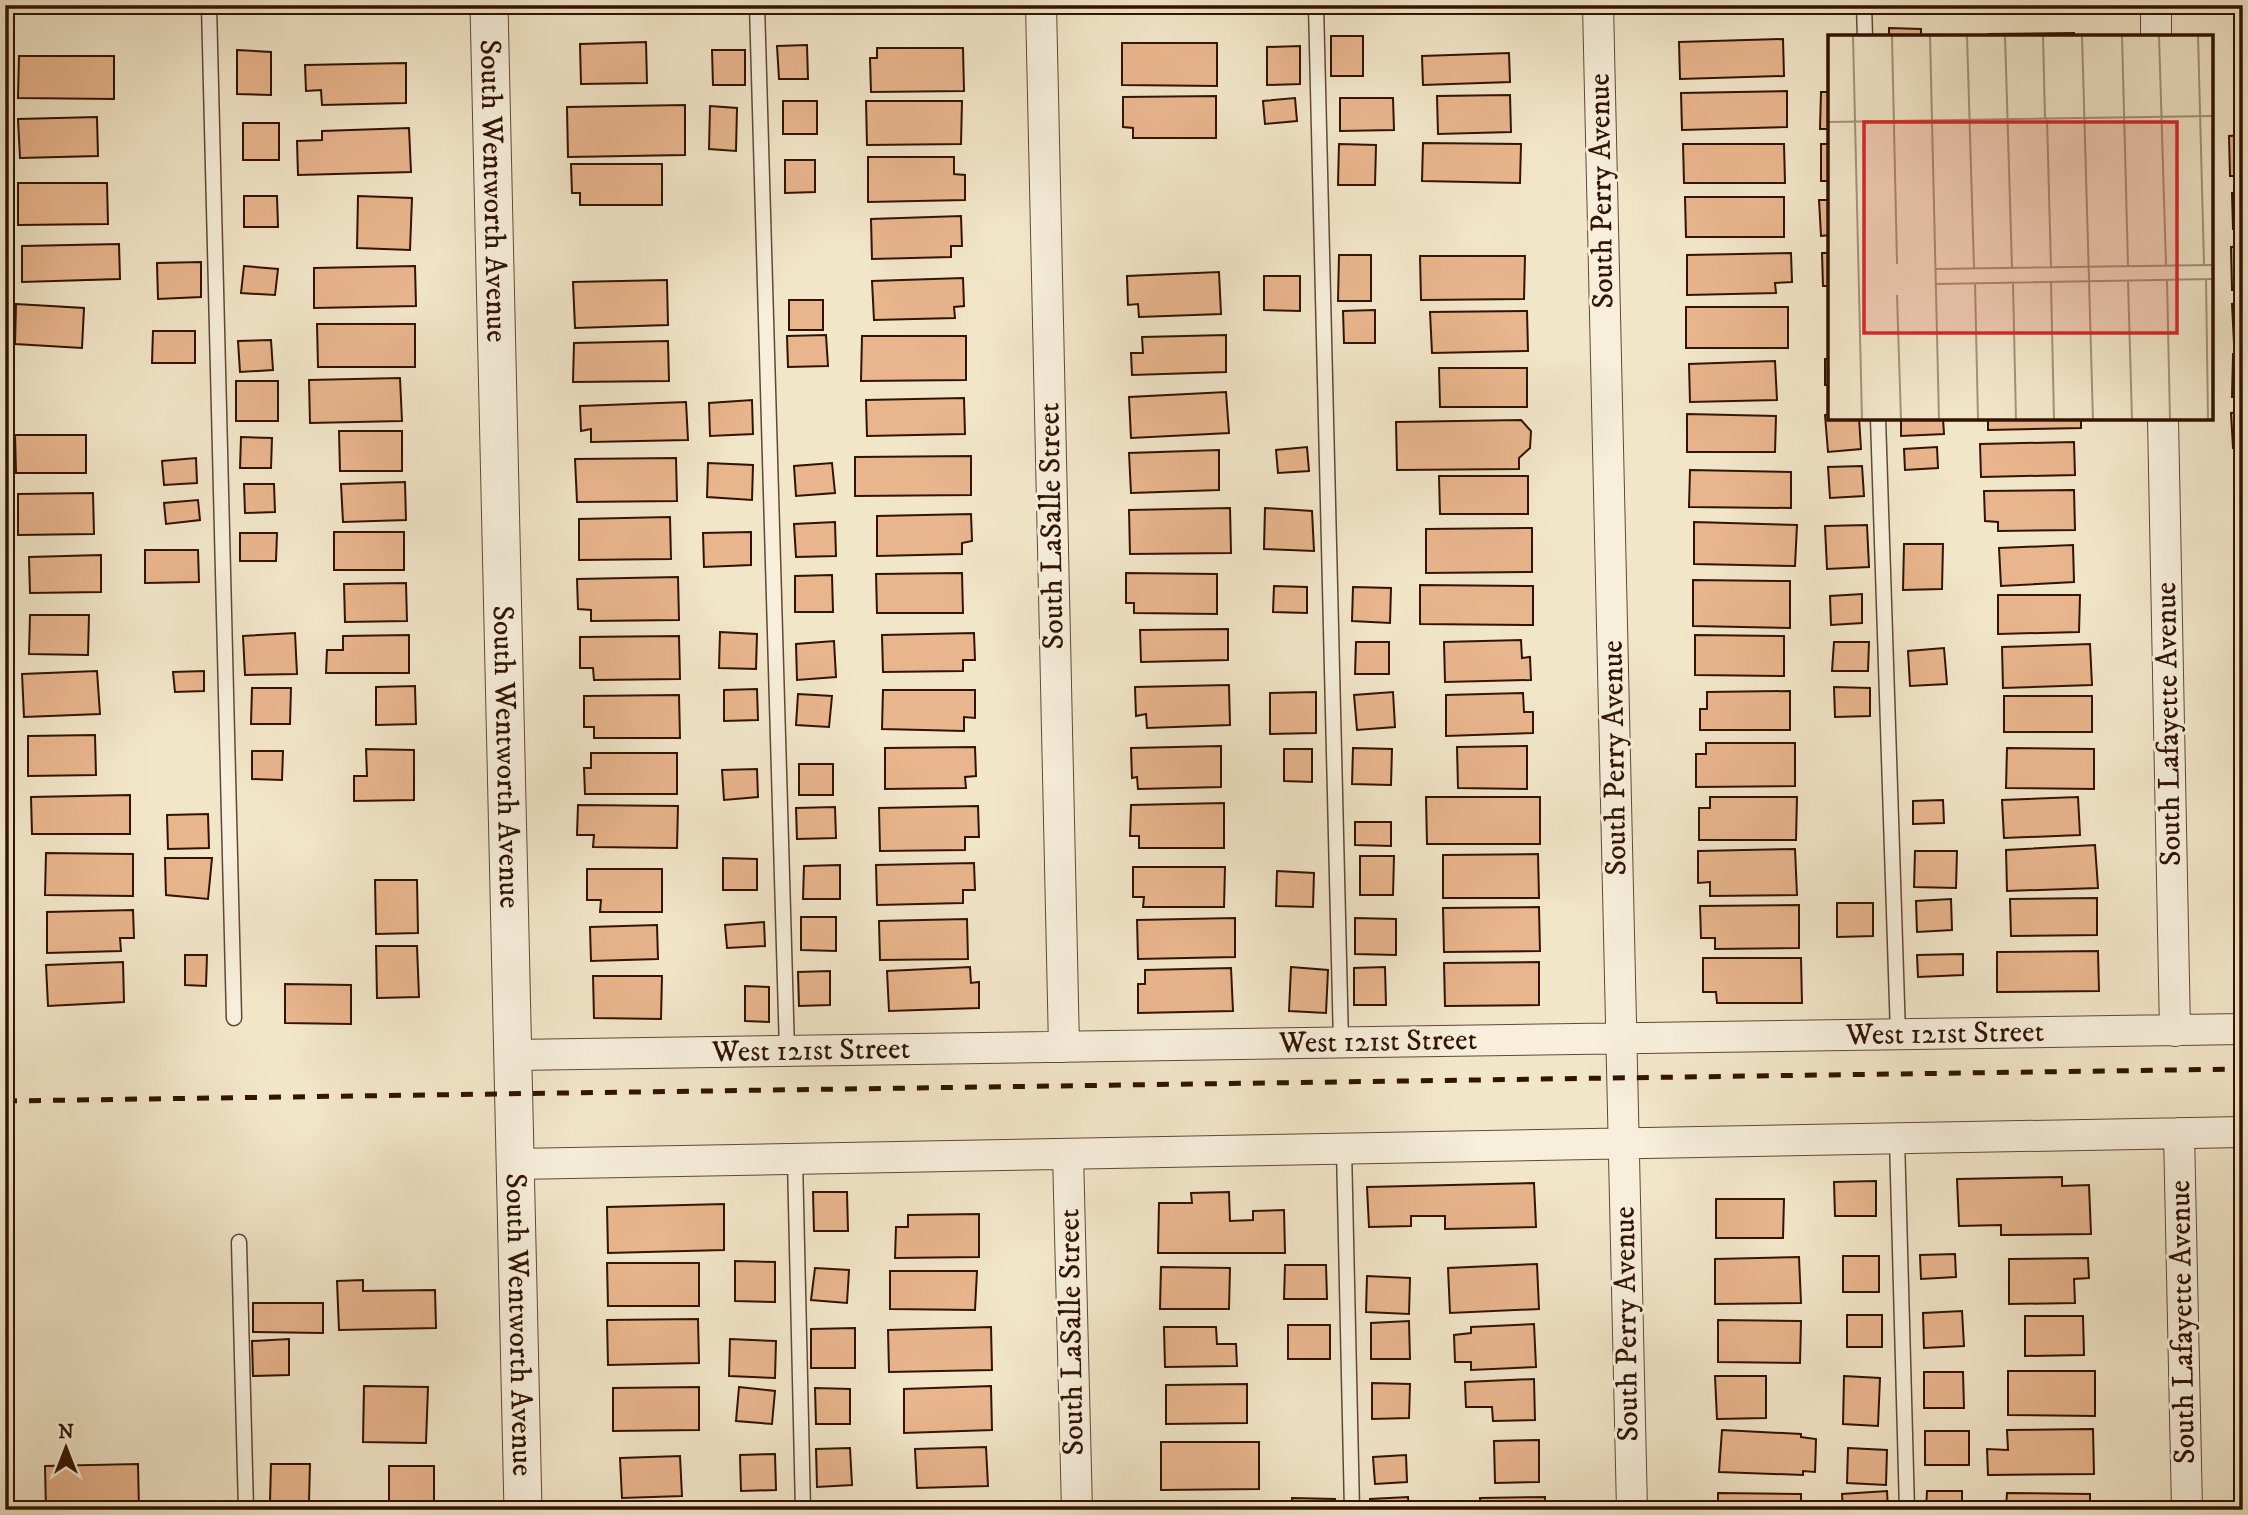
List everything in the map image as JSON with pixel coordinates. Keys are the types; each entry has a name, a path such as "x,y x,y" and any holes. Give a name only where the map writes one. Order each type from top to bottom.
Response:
{"street":[{"name":"South Wentworth Avenue","path":"489,5 523,1510"},
{"name":"South LaSalle Street","path":"1041,5 1064,1047"},
{"name":"South Perry Avenue","path":"1598,5 1632,1510"},
{"path":"2156,5 2156,35"},
{"name":"South Lafayette Avenue","path":"2163,420 2175,1031"},
{"name":"West 121st Street","path":"513,1055 2243,1030"},
{"path":"515,1164 2243,1132"},
{"name":"South Lafayette Avenue","path":"2179,1133 2187,1510"},
{"name":"South LaSalle Street","path":"1068,1154 1077,1510"}],"lane":[{"path":"209,5 234,1018"},
{"path":"757,5 788,1051"},
{"path":"1316,5 1341,1043"},
{"path":"1864,5 1865,35"},
{"path":"1878,420 1898,1035"},
{"path":"1897,1138 1907,1510"},
{"path":"1344,1149 1352,1510"},
{"path":"795,1158 803,1510"},
{"path":"239,1242 246,1510"}],"building":[{"path":"2237,20 2243,20 2243,66 2237,66"},
{"path":"1889,28 1921,29 1921,35 1889,35"},
{"path":"2074,33 2074,35 1988,35"},
{"path":"1331,36 1363,36 1363,76 1331,76"},
{"path":"1783,39 1784,76 1680,79 1679,42"},
{"path":"646,42 647,83 581,84 580,44"},
{"path":"1122,43 1217,43 1217,86 1122,85"},
{"path":"807,45 808,79 779,79 777,46"},
{"path":"1300,46 1300,84 1267,85 1267,47"},
{"path":"877,48 963,48 964,91 871,92 870,58 877,58"},
{"path":"237,50 271,52 271,95 237,94"},
{"path":"712,50 745,50 745,85 713,85"},
{"path":"1509,53 1510,82 1423,85 1422,56"},
{"path":"19,56 114,56 114,99 18,98"},
{"path":"406,63 406,103 322,105 321,90 306,91 305,65"},
{"path":"2236,76 2243,76 2243,120 2237,120"},
{"path":"1787,91 1787,127 1682,130 1681,93"},
{"path":"1821,92 1828,92 1828,129 1820,129"},
{"path":"1510,95 1511,132 1438,134 1437,96"},
{"path":"1216,96 1216,138 1133,138 1133,128 1123,127 1123,97"},
{"path":"1295,98 1297,121 1265,124 1263,101"},
{"path":"1340,98 1393,98 1394,130 1340,131"},
{"path":"783,101 817,101 817,134 783,134"},
{"path":"866,101 962,101 961,144 867,145"},
{"path":"685,105 685,155 568,157 567,107"},
{"path":"710,106 737,108 736,151 709,149"},
{"path":"97,117 98,156 20,158 18,119"},
{"path":"243,123 279,123 279,160 243,160"},
{"path":"409,128 411,172 298,175 297,141 322,140 322,131"},
{"path":"2243,135 2243,176 2230,176 2229,136"},
{"path":"1423,143 1521,144 1520,183 1422,181"},
{"path":"1339,144 1376,145 1375,185 1338,185"},
{"path":"1683,144 1784,144 1785,183 1684,183"},
{"path":"1821,144 1828,144 1828,181 1821,181"},
{"path":"868,157 954,157 954,174 965,175 965,200 868,202"},
{"path":"785,160 815,160 815,192 785,193"},
{"path":"571,164 662,164 662,205 580,205 580,193 572,193"},
{"path":"18,183 107,183 108,224 18,225"},
{"path":"2232,193 2243,193 2243,229 2233,229"},
{"path":"244,196 277,196 278,227 244,227"},
{"path":"358,196 412,198 410,250 357,248"},
{"path":"1685,197 1784,197 1784,237 1686,237"},
{"path":"1819,200 1828,200 1828,235 1821,236"},
{"path":"961,216 962,246 951,246 951,257 872,259 871,219"},
{"path":"119,244 120,279 22,282 22,246"},
{"path":"2243,246 2243,290 2232,290 2231,247"},
{"path":"1791,253 1792,282 1775,283 1776,293 1687,295 1687,255"},
{"path":"1822,253 1828,253 1828,286 1823,286"},
{"path":"1339,255 1371,255 1371,301 1338,301"},
{"path":"1420,256 1525,256 1524,299 1421,300"},
{"path":"201,262 201,297 158,299 157,263"},
{"path":"244,266 278,269 275,295 241,293"},
{"path":"415,266 416,306 314,308 314,268"},
{"path":"1219,272 1221,314 1139,317 1138,304 1128,305 1127,276"},
{"path":"1264,276 1300,276 1300,311 1264,310"},
{"path":"963,278 964,306 954,307 955,318 874,320 872,281"},
{"path":"667,280 668,325 575,328 573,282"},
{"path":"789,300 823,300 823,330 789,330"},
{"path":"2243,303 2243,344 2234,344 2232,304"},
{"path":"16,304 84,308 82,348 15,344"},
{"path":"1686,307 1788,307 1788,348 1686,348"},
{"path":"1375,310 1375,343 1344,343 1343,311"},
{"path":"1527,311 1528,351 1432,353 1430,312"},
{"path":"317,324 415,324 415,367 318,367"},
{"path":"153,331 195,331 195,363 152,363"},
{"path":"826,335 828,366 788,367 787,336"},
{"path":"1226,335 1226,372 1132,375 1131,353 1143,353 1142,337"},
{"path":"862,336 966,336 966,380 861,381"},
{"path":"271,340 273,370 240,372 238,341"},
{"path":"668,341 669,381 573,382 574,343"},
{"path":"2233,354 2243,354 2243,397 2232,397"},
{"path":"1825,359 1828,359 1828,385 1825,385"},
{"path":"1775,361 1777,400 1690,402 1689,364"},
{"path":"1439,368 1527,368 1527,407 1440,407"},
{"path":"400,378 402,421 310,423 309,380"},
{"path":"236,381 278,381 278,421 236,421"},
{"path":"1226,392 1229,433 1131,438 1129,397"},
{"path":"964,398 965,434 867,436 866,400"},
{"path":"752,400 753,434 710,436 709,403"},
{"path":"686,402 688,440 591,442 591,429 581,431 580,406"},
{"path":"2243,412 2243,448 2233,448 2231,413"},
{"path":"1687,414 1776,416 1775,452 1687,452"},
{"path":"1828,414 1828,420 1859,420 1861,449 1828,452 1825,415"},
{"path":"1521,420 1531,431 1530,448 1519,458 1519,469 1397,470 1396,422"},
{"path":"1901,420 1943,420 1944,434 1901,436"},
{"path":"1988,420 2081,420 2081,428 1988,430"},
{"path":"339,431 402,431 402,471 340,471"},
{"path":"15,435 86,435 86,473 16,473"},
{"path":"241,437 272,438 271,468 240,468"},
{"path":"2074,442 2075,475 1981,477 1980,444"},
{"path":"1307,447 1309,471 1278,473 1276,450"},
{"path":"1937,447 1938,468 1905,470 1904,449"},
{"path":"1219,450 1219,490 1131,493 1129,453"},
{"path":"971,456 971,495 855,496 855,457"},
{"path":"196,458 197,483 164,485 162,461"},
{"path":"676,458 677,501 577,502 575,459"},
{"path":"2237,462 2243,462 2243,508 2237,508"},
{"path":"708,463 753,465 752,500 707,497"},
{"path":"832,463 835,493 796,496 794,466"},
{"path":"1862,466 1864,496 1830,498 1828,467"},
{"path":"1690,470 1791,472 1791,508 1689,507"},
{"path":"1439,476 1528,476 1528,514 1440,514"},
{"path":"405,482 406,520 343,522 341,484"},
{"path":"244,484 274,484 275,512 245,513"},
{"path":"2074,490 2075,530 1998,531 1998,522 1985,521 1984,491"},
{"path":"93,493 94,534 18,535 18,494"},
{"path":"198,500 200,520 166,524 164,503"},
{"path":"1230,508 1231,553 1130,554 1129,510"},
{"path":"1265,508 1312,511 1314,551 1264,549"},
{"path":"971,514 972,541 962,543 962,554 877,556 877,516"},
{"path":"670,517 671,559 579,560 579,519"},
{"path":"2238,519 2243,519 2243,559 2237,559"},
{"path":"835,522 836,556 796,557 794,524"},
{"path":"1694,522 1797,525 1795,566 1694,564"},
{"path":"1867,525 1869,567 1827,569 1825,526"},
{"path":"1532,528 1532,572 1426,573 1426,529"},
{"path":"334,532 404,532 404,570 334,570"},
{"path":"751,532 751,565 704,567 703,533"},
{"path":"240,533 277,533 276,561 240,561"},
{"path":"1904,544 1943,544 1942,589 1903,590"},
{"path":"2073,545 2074,582 2001,586 1999,548"},
{"path":"145,550 198,550 199,582 145,583"},
{"path":"101,555 101,592 30,593 29,557"},
{"path":"2239,572 2243,572 2243,620 2238,620"},
{"path":"962,573 963,613 877,613 876,574"},
{"path":"1126,573 1217,574 1217,614 1134,613 1134,603 1126,603"},
{"path":"832,575 833,612 795,612 795,576"},
{"path":"678,577 679,620 591,621 591,610 578,609 577,579"},
{"path":"1693,580 1790,581 1790,628 1693,626"},
{"path":"406,583 407,621 345,622 344,584"},
{"path":"1420,585 1533,586 1533,625 1420,624"},
{"path":"1274,586 1307,587 1307,613 1273,612"},
{"path":"1353,587 1391,588 1390,623 1352,621"},
{"path":"1862,594 1862,623 1831,625 1830,596"},
{"path":"1998,595 2080,595 2079,632 1998,634"},
{"path":"30,615 89,615 88,655 29,654"},
{"path":"1228,629 1228,660 1141,662 1140,630"},
{"path":"720,632 757,634 756,669 719,668"},
{"path":"295,633 297,674 245,675 243,636"},
{"path":"974,633 975,660 963,660 963,671 883,672 882,635"},
{"path":"409,635 409,673 326,673 327,650 343,650 343,636"},
{"path":"1695,635 1784,636 1784,676 1695,675"},
{"path":"679,636 680,679 594,680 593,668 580,668 580,637"},
{"path":"1521,640 1522,658 1530,657 1531,680 1445,682 1444,642"},
{"path":"834,641 836,677 797,680 796,644"},
{"path":"1356,642 1389,642 1389,674 1355,674"},
{"path":"1834,642 1869,642 1868,671 1832,671"},
{"path":"2090,644 2092,685 2003,688 2002,647"},
{"path":"2240,645 2243,645 2243,673 2240,673"},
{"path":"1944,648 1947,684 1910,686 1908,651"},
{"path":"97,671 100,714 24,717 22,674"},
{"path":"204,671 204,691 175,692 173,672"},
{"path":"2239,682 2243,682 2243,725 2240,725"},
{"path":"1229,685 1230,725 1147,728 1146,714 1136,716 1135,687"},
{"path":"415,686 416,724 376,725 376,687"},
{"path":"1834,687 1870,688 1870,716 1835,717"},
{"path":"252,688 291,688 290,724 251,724"},
{"path":"757,689 758,720 724,721 724,690"},
{"path":"883,690 975,690 975,718 964,717 964,731 882,729"},
{"path":"1790,691 1790,730 1700,730 1700,709 1707,709 1707,692"},
{"path":"1316,692 1316,733 1270,734 1270,693"},
{"path":"1393,692 1395,727 1357,730 1354,695"},
{"path":"1523,693 1524,712 1533,712 1533,733 1446,736 1446,695"},
{"path":"798,694 832,696 829,727 796,725"},
{"path":"679,695 680,738 594,738 594,727 584,727 584,696"},
{"path":"2004,696 2092,696 2092,732 2004,732"},
{"path":"95,735 96,775 28,776 28,736"},
{"path":"1706,743 1795,743 1795,786 1696,787 1696,754 1706,754"},
{"path":"1221,746 1221,787 1138,789 1137,777 1132,778 1131,748"},
{"path":"1527,746 1527,789 1458,788 1457,747"},
{"path":"975,747 976,776 965,777 966,788 885,789 885,748"},
{"path":"1353,748 1392,749 1391,785 1352,784"},
{"path":"2007,748 2094,749 2094,789 2006,788"},
{"path":"366,749 414,750 414,800 354,801 354,776 367,776"},
{"path":"1284,749 1312,749 1312,782 1284,781"},
{"path":"252,751 283,751 282,780 252,779"},
{"path":"591,753 677,753 677,794 585,794 584,768 591,768"},
{"path":"799,764 833,764 833,795 799,795"},
{"path":"757,769 758,797 724,800 722,770"},
{"path":"130,795 130,834 32,834 31,797"},
{"path":"1426,797 1540,797 1540,844 1427,844"},
{"path":"1710,797 1797,797 1796,840 1699,840 1699,808 1710,808"},
{"path":"2078,797 2080,835 2004,838 2002,800"},
{"path":"1943,800 1944,823 1913,824 1913,801"},
{"path":"1224,803 1224,848 1139,848 1139,836 1130,836 1131,805"},
{"path":"578,805 678,806 677,848 593,847 594,835 577,835"},
{"path":"978,806 979,837 965,837 965,850 880,851 879,808"},
{"path":"835,807 836,838 797,839 796,808"},
{"path":"208,814 209,848 168,849 167,815"},
{"path":"1355,822 1391,822 1391,846 1355,845"},
{"path":"2095,845 2098,888 2007,891 2006,850"},
{"path":"1795,849 1797,895 1710,896 1710,882 1698,883 1698,851"},
{"path":"1915,851 1957,851 1956,888 1914,887"},
{"path":"46,853 133,854 133,896 45,895"},
{"path":"1538,854 1539,898 1443,898 1443,855"},
{"path":"1360,856 1394,856 1393,895 1360,895"},
{"path":"165,858 212,858 208,899 166,895"},
{"path":"723,858 757,859 757,890 723,890"},
{"path":"974,863 975,890 963,890 963,903 877,905 876,865"},
{"path":"840,865 840,899 803,899 804,866"},
{"path":"1133,867 1225,867 1224,907 1143,907 1144,897 1133,897"},
{"path":"587,869 662,869 662,912 600,912 601,900 587,900"},
{"path":"1277,871 1314,873 1313,907 1276,906"},
{"path":"375,880 417,880 418,933 376,934"},
{"path":"2097,898 2097,935 2011,936 2010,899"},
{"path":"1951,899 1952,930 1917,932 1916,901"},
{"path":"1837,903 1873,903 1873,936 1837,937"},
{"path":"1799,905 1799,948 1715,949 1715,938 1701,938 1700,906"},
{"path":"1539,907 1540,951 1444,952 1443,908"},
{"path":"133,910 134,938 120,938 121,951 47,953 47,912"},
{"path":"801,917 836,917 836,951 801,950"},
{"path":"1235,918 1235,957 1138,959 1137,920"},
{"path":"1355,918 1396,919 1396,955 1355,954"},
{"path":"967,919 968,959 880,960 879,921"},
{"path":"764,922 765,946 727,948 725,925"},
{"path":"657,925 658,959 591,961 590,927"},
{"path":"376,946 417,946 419,997 377,998"},
{"path":"2098,951 2099,991 1997,992 1997,952"},
{"path":"1963,954 1963,975 1918,977 1917,955"},
{"path":"185,955 207,955 206,986 185,985"},
{"path":"1703,958 1801,958 1802,1003 1717,1003 1716,992 1703,992"},
{"path":"123,962 124,1002 48,1006 46,965"},
{"path":"1539,962 1539,1005 1445,1006 1444,963"},
{"path":"970,967 971,983 979,982 979,1008 889,1011 887,971"},
{"path":"1291,967 1328,970 1326,1013 1289,1011"},
{"path":"1385,967 1386,1005 1354,1005 1354,968"},
{"path":"1231,968 1233,1011 1138,1013 1138,984 1145,984 1145,970"},
{"path":"830,971 830,1005 799,1006 798,972"},
{"path":"593,976 662,976 661,1019 594,1018"},
{"path":"285,984 351,985 351,1024 285,1023"},
{"path":"745,986 769,987 769,1022 745,1021"},
{"path":"2062,1177 2062,1186 2089,1185 2091,1234 2001,1235 2001,1225 1959,1226 1957,1179"},
{"path":"1876,1181 1876,1216 1835,1216 1834,1182"},
{"path":"1534,1183 1536,1227 1445,1229 1445,1216 1411,1216 1411,1226 1369,1227 1367,1187"},
{"path":"813,1192 847,1192 848,1231 814,1231"},
{"path":"1229,1192 1230,1221 1253,1220 1253,1211 1284,1210 1285,1253 1158,1253 1159,1203 1192,1203 1191,1193"},
{"path":"1716,1199 1784,1199 1783,1238 1716,1238"},
{"path":"724,1204 724,1250 608,1253 607,1207"},
{"path":"979,1214 979,1257 895,1258 896,1227 908,1227 908,1215"},
{"path":"1955,1254 1956,1277 1921,1279 1920,1255"},
{"path":"1843,1256 1879,1256 1879,1292 1843,1292"},
{"path":"1799,1257 1801,1303 1715,1304 1715,1259"},
{"path":"2088,1258 2089,1278 2074,1279 2075,1303 2009,1304 2009,1259"},
{"path":"735,1261 775,1262 775,1302 735,1301"},
{"path":"607,1263 699,1263 699,1306 608,1306"},
{"path":"1537,1264 1539,1309 1450,1313 1448,1268"},
{"path":"1285,1265 1326,1265 1327,1299 1284,1299"},
{"path":"1161,1267 1230,1268 1229,1309 1160,1309"},
{"path":"815,1268 849,1270 847,1303 811,1300"},
{"path":"890,1271 977,1271 975,1310 890,1309"},
{"path":"1367,1276 1410,1278 1409,1314 1366,1312"},
{"path":"363,1280 363,1291 435,1290 436,1328 339,1330 337,1281"},
{"path":"253,1303 323,1303 323,1333 253,1332"},
{"path":"1962,1311 1964,1346 1924,1348 1923,1313"},
{"path":"1847,1315 1882,1315 1882,1347 1847,1347"},
{"path":"2025,1316 2083,1316 2084,1355 2025,1356"},
{"path":"698,1319 699,1363 608,1365 607,1320"},
{"path":"1718,1320 1801,1321 1800,1363 1718,1362"},
{"path":"1409,1321 1410,1359 1371,1359 1371,1323"},
{"path":"1534,1324 1536,1367 1471,1370 1471,1362 1455,1362 1454,1335 1471,1333 1471,1327"},
{"path":"1288,1325 1330,1325 1330,1359 1288,1359"},
{"path":"991,1327 992,1370 889,1372 888,1330"},
{"path":"1164,1327 1216,1327 1217,1344 1236,1344 1237,1366 1165,1367"},
{"path":"855,1328 855,1368 811,1368 811,1329"},
{"path":"289,1339 289,1375 253,1376 252,1341"},
{"path":"730,1339 776,1341 775,1378 729,1376"},
{"path":"2008,1371 2095,1371 2095,1416 2008,1415"},
{"path":"1924,1372 1963,1372 1964,1408 1924,1408"},
{"path":"1715,1376 1766,1376 1766,1418 1717,1419"},
{"path":"1844,1376 1880,1378 1878,1426 1843,1424"},
{"path":"1534,1379 1535,1420 1493,1421 1492,1407 1466,1407 1465,1382"},
{"path":"1372,1383 1410,1384 1409,1418 1372,1419"},
{"path":"1247,1384 1247,1423 1166,1424 1166,1385"},
{"path":"364,1386 428,1387 426,1443 363,1442"},
{"path":"991,1386 992,1430 904,1433 904,1389"},
{"path":"699,1387 699,1430 613,1431 613,1388"},
{"path":"739,1387 775,1391 772,1424 736,1421"},
{"path":"815,1388 850,1389 850,1424 816,1424"},
{"path":"2093,1429 2094,1474 1988,1475 1987,1449 2008,1450 2007,1430"},
{"path":"1722,1430 1801,1434 1801,1437 1816,1439 1815,1472 1803,1471 1803,1475 1719,1472"},
{"path":"1925,1431 1969,1431 1969,1465 1925,1465"},
{"path":"1539,1440 1539,1482 1495,1483 1494,1441"},
{"path":"1161,1442 1259,1442 1259,1489 1161,1490"},
{"path":"986,1447 988,1486 917,1488 915,1449"},
{"path":"850,1448 852,1485 817,1487 816,1449"},
{"path":"1848,1448 1887,1450 1886,1485 1847,1483"},
{"path":"775,1454 776,1490 741,1491 740,1455"},
{"path":"1406,1455 1407,1482 1375,1484 1373,1457"},
{"path":"680,1456 682,1496 622,1498 620,1458"},
{"path":"138,1464 139,1509 46,1510 45,1466"},
{"path":"271,1464 310,1464 309,1502 270,1501"},
{"path":"389,1466 434,1466 434,1510 389,1510"},
{"path":"1887,1491 1888,1510 1843,1510 1842,1494"},
{"path":"1927,1491 1962,1491 1962,1510 1926,1510"},
{"path":"1718,1493 1801,1494 1801,1510 1718,1510"},
{"path":"2007,1493 2090,1494 2090,1510 2006,1510"},
{"path":"1408,1497 1409,1510 1370,1510 1370,1499"},
{"path":"1545,1497 1545,1510 1481,1510 1480,1498"},
{"path":"1292,1498 1335,1499 1334,1510 1292,1510"},
{"path":"1164,1503 1248,1504 1248,1510 1164,1510"},
{"path":"982,1505 982,1510 900,1510 900,1506"}],"railway":[{"path":"5,1101 2243,1069"}]}
